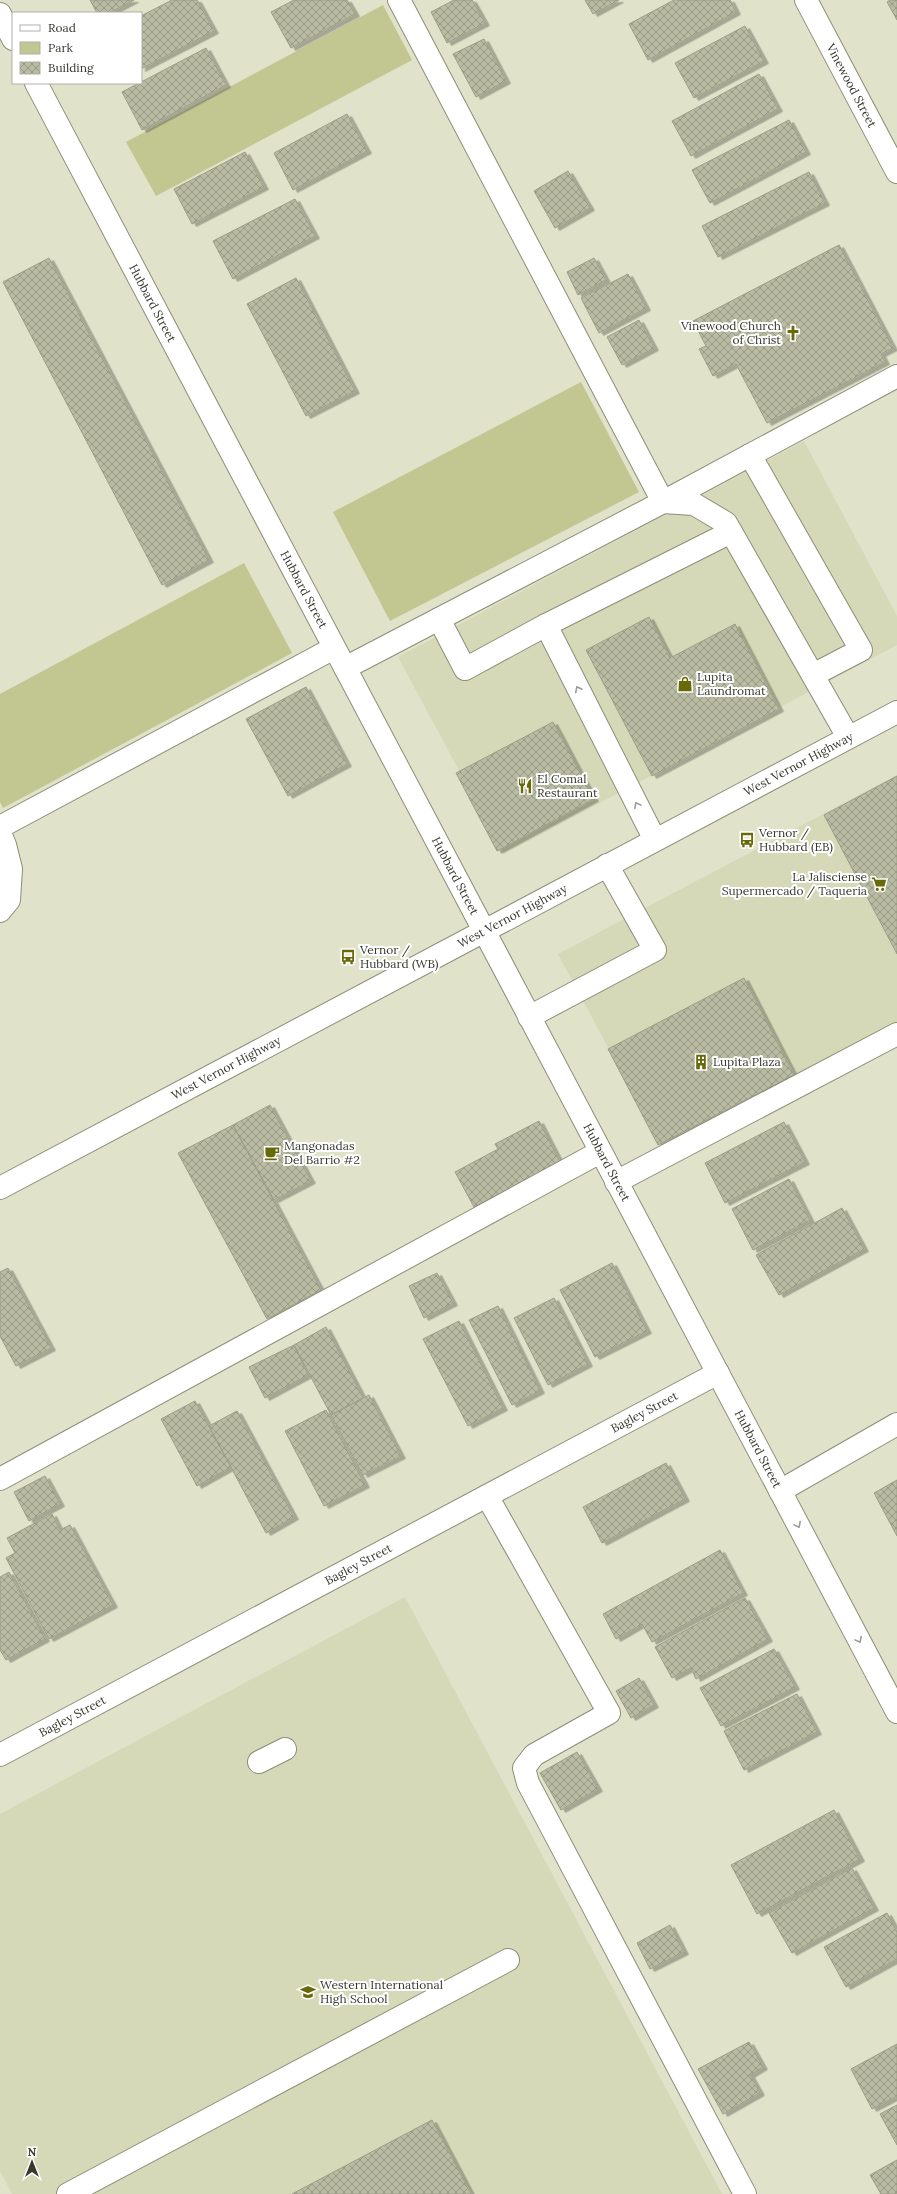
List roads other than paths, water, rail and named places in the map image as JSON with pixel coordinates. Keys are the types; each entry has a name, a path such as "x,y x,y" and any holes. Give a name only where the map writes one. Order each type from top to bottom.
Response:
{"street":[{"path":"398,0 663,502"},
{"name":"Vinewood Street","path":"806,0 897,172"},
{"path":"0,14 12,37"},
{"name":"Hubbard Street","path":"37,84 897,1712"},
{"path":"345,668 750,456 897,376"},
{"path":"750,456 861,650 813,675"},
{"path":"663,502 694,504 726,523 848,737"},
{"path":"439,619 465,669 546,625 731,532"},
{"path":"546,625 655,840"},
{"path":"0,827 334,648"},
{"name":"West Vernor Highway","path":"0,1188 483,930 897,712"},
{"path":"0,833 5,845 11,869 9,900 0,911"},
{"path":"529,1017 655,950 607,865"},
{"path":"616,1182 897,1034"},
{"path":"0,1479 600,1152"},
{"name":"Bagley Street","path":"0,1755 718,1373"},
{"path":"780,1491 833,1459 897,1424"},
{"path":"487,1496 609,1713 534,1755 524,1768 528,1783 745,2194"},
{"path":"259,1762 285,1749"},
{"path":"68,2194 508,1960"}],"place":[{"name":"Vinewood Church of Christ","path":"793,333"},
{"name":"Lupita Laundromat","path":"685,684"},
{"name":"El Comal Restaurant","path":"525,786"},
{"name":"Vernor / Hubbard (EB)","path":"747,840"},
{"name":"La Jalisciense Supermercado / Taqueria","path":"879,884"},
{"name":"Vernor / Hubbard (WB)","path":"348,957"},
{"name":"Lupita Plaza","path":"701,1062"},
{"name":"Mangonadas Del Barrio #2","path":"272,1153"},
{"name":"Western International High School","path":"308,1992"}]}
